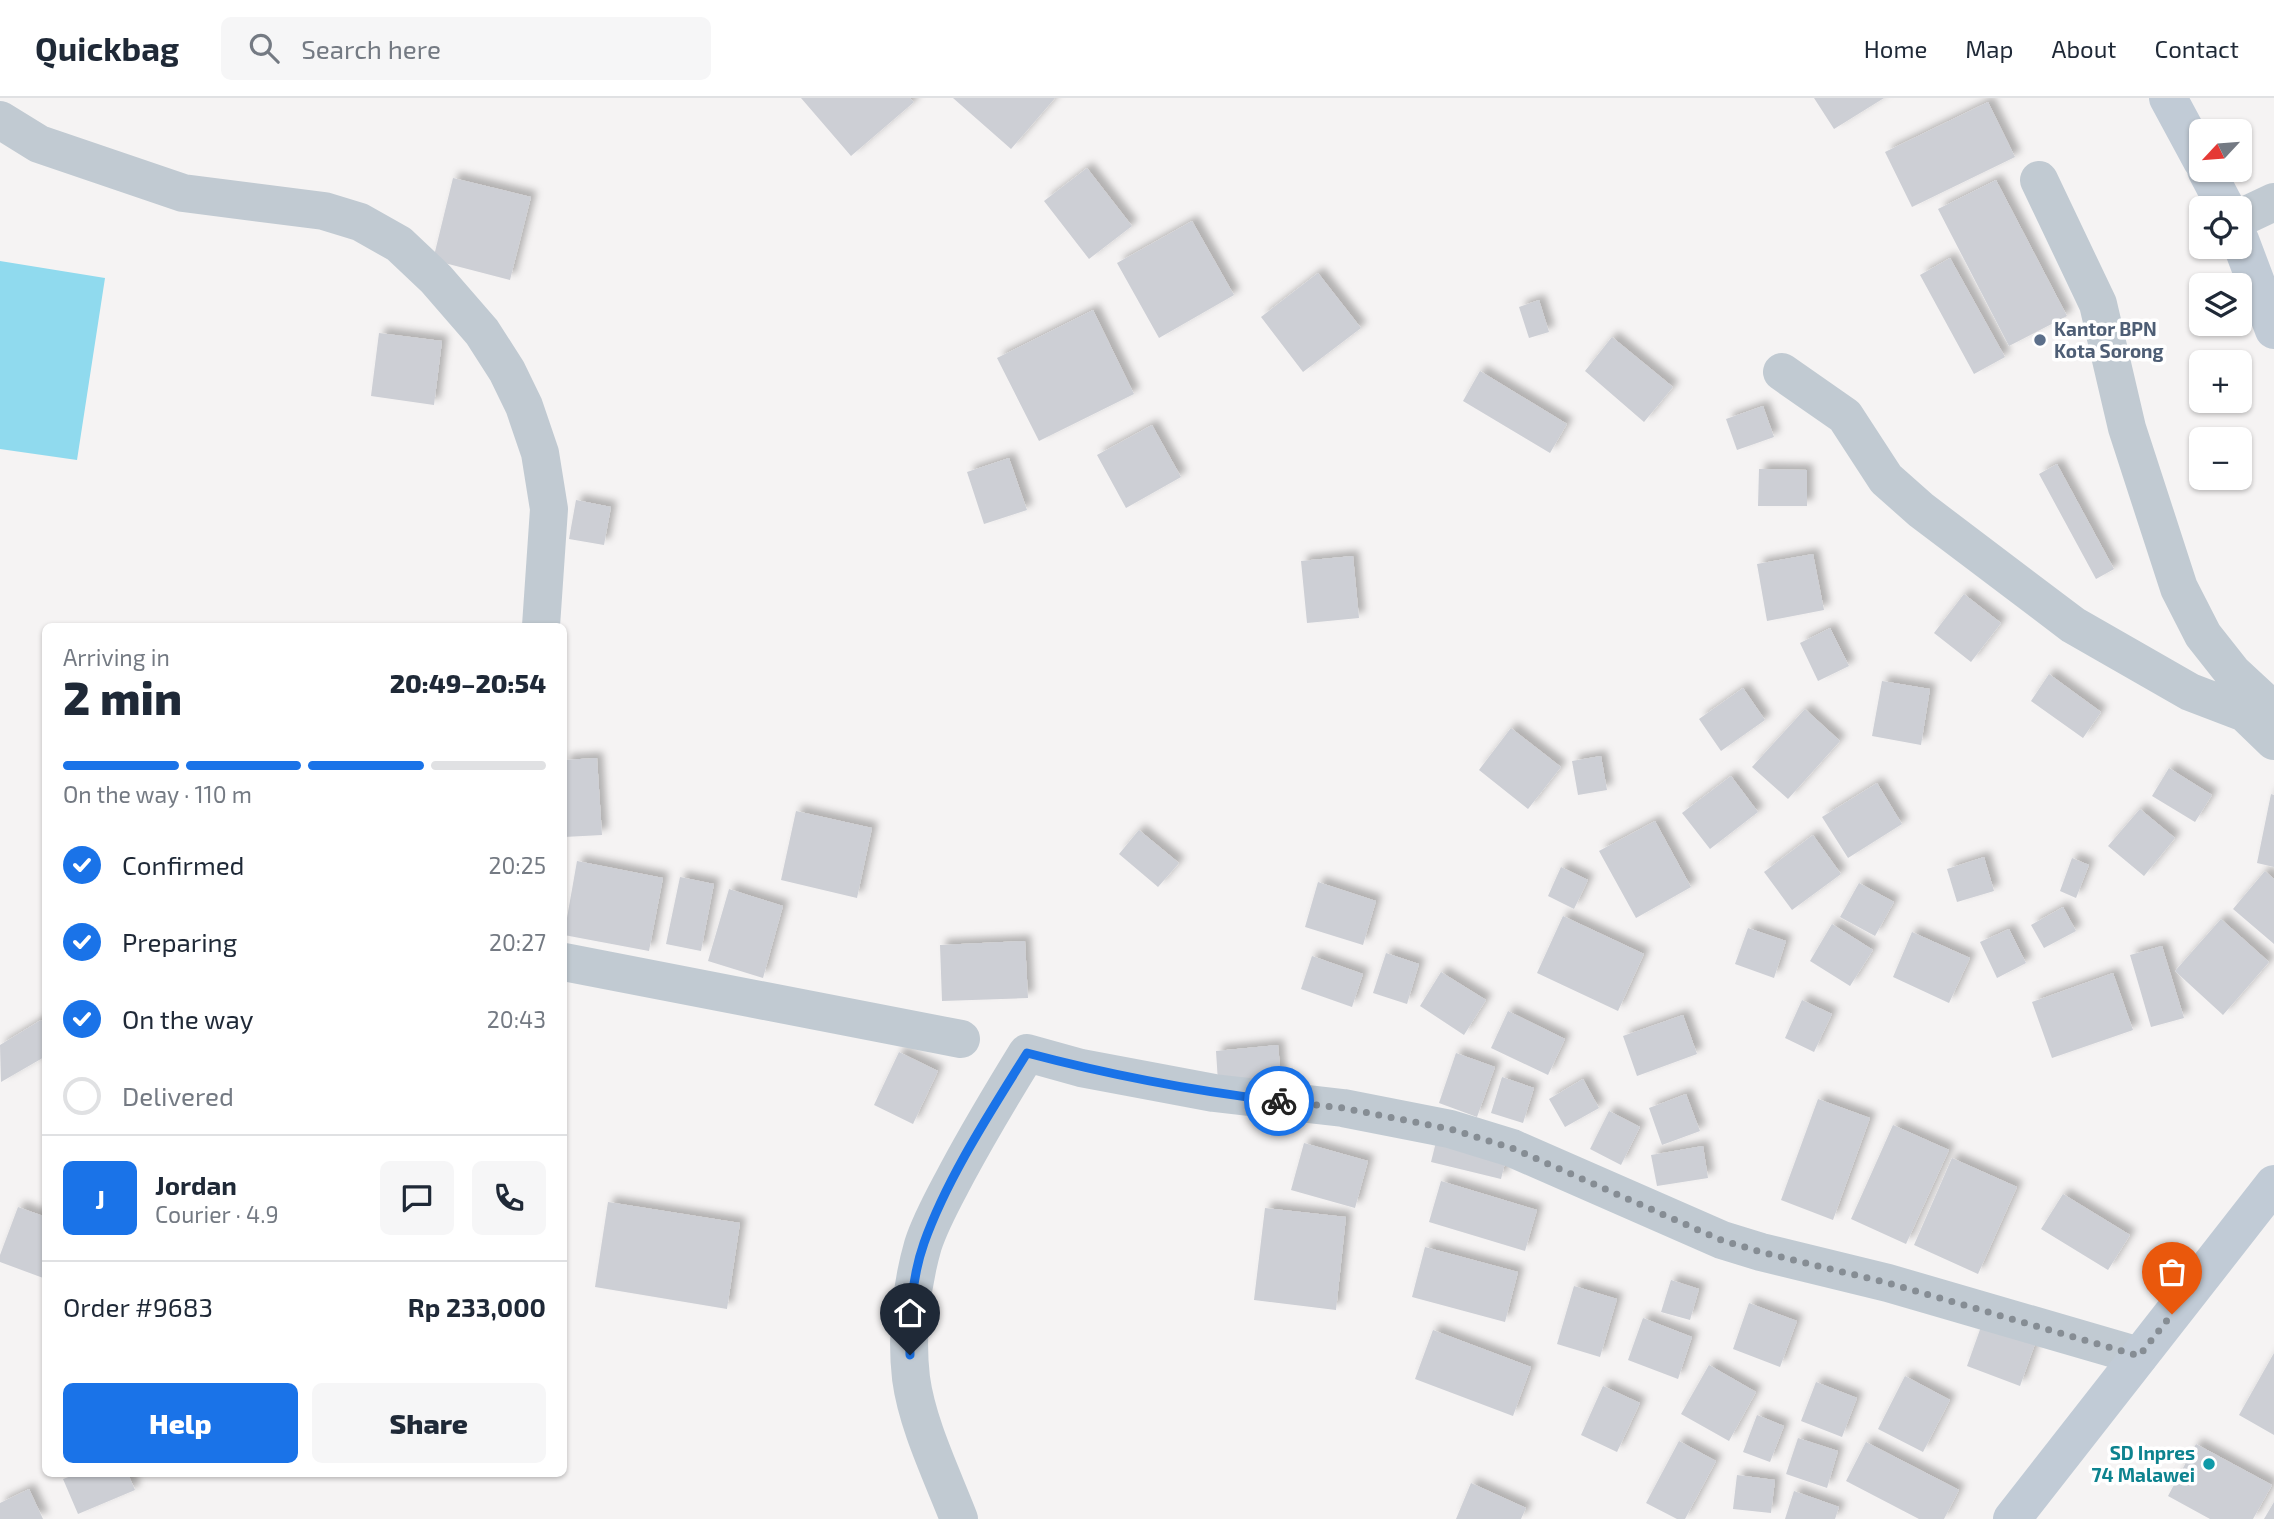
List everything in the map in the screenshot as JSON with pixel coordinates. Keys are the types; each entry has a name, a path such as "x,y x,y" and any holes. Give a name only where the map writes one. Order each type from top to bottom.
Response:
{"main road":[{"path":"2168,98 2189,137"},
{"path":"2247,259 2274,330"},
{"path":"2012,1519 2274,1184"}],"street":[{"path":"0,120 38,144 183,193 324,211 360,222 399,244 427,270 482,332 507,371 524,406 540,453 549,509 541,623"},
{"path":"2039,180 2098,304 2127,428 2179,588 2203,635 2233,673 2274,711"},
{"path":"2252,212 2274,202"},
{"path":"1782,372 1845,416 1886,479 1922,510 2073,625 2190,692 2245,713 2274,741"},
{"path":"567,963 961,1039"},
{"path":"959,1519 917,1408 911,1377 909,1332 915,1277 924,1243 945,1196 986,1119 1027,1053 1081,1068 1214,1093 1343,1108 1450,1129 1512,1148 1721,1240 1888,1283 2139,1356"}],"water":[{"path":"0,261 105,278 77,460 0,449"}],"building":[{"path":"801,98 910,98 914,102 851,156"},
{"path":"953,98 1055,98 1011,149"},
{"path":"1814,98 1884,98 1834,129"},
{"path":"1988,102 2015,157 1912,207 1885,152"},
{"path":"1087,168 1132,226 1089,259 1044,201"},
{"path":"453,178 531,197 510,280 433,260"},
{"path":"1996,180 2067,316 2009,346 1938,209"},
{"path":"1192,221 1234,295 1159,338 1117,263"},
{"path":"1950,258 2005,357 1974,374 1920,275"},
{"path":"1318,273 1361,328 1303,372 1261,317"},
{"path":"1539,300 1549,332 1529,338 1519,307"},
{"path":"1093,310 1134,394 1039,441 997,358"},
{"path":"379,333 442,341 434,405 371,396"},
{"path":"1612,337 1673,387 1644,422 1585,371"},
{"path":"1480,371 1567,424 1550,453 1463,401"},
{"path":"1763,406 1774,437 1737,450 1726,419"},
{"path":"1152,425 1181,477 1126,508 1097,455"},
{"path":"1009,458 1027,510 984,524 967,472"},
{"path":"2057,464 2114,569 2096,579 2039,474"},
{"path":"1759,469 1807,470 1807,506 1758,506"},
{"path":"576,500 611,507 604,545 569,539"},
{"path":"1813,554 1824,610 1767,621 1757,564"},
{"path":"1353,556 1359,618 1307,623 1301,561"},
{"path":"1964,594 2001,623 1971,662 1934,633"},
{"path":"1830,628 1849,666 1818,681 1800,643"},
{"path":"2049,674 2101,712 2083,738 2031,701"},
{"path":"1882,681 1930,689 1921,745 1872,736"},
{"path":"1743,688 1765,720 1721,751 1699,719"},
{"path":"1805,709 1840,741 1788,799 1752,767"},
{"path":"1511,728 1561,767 1528,809 1479,770"},
{"path":"1601,756 1607,790 1578,795 1572,761"},
{"path":"597,758 602,835 567,837 567,760"},
{"path":"2169,768 2212,795 2195,822 2152,796"},
{"path":"1731,776 1758,812 1710,849 1682,813"},
{"path":"1877,783 1902,824 1848,858 1822,817"},
{"path":"2271,794 2274,795 2274,867 2257,863"},
{"path":"2140,809 2175,838 2144,876 2108,846"},
{"path":"796,811 872,828 857,898 781,880"},
{"path":"1655,821 1691,887 1636,918 1599,851"},
{"path":"1139,830 1179,863 1158,887 1119,854"},
{"path":"1813,835 1841,874 1792,910 1764,872"},
{"path":"1984,857 1994,891 1957,902 1947,869"},
{"path":"2072,858 2089,865 2076,898 2060,891"},
{"path":"577,861 663,878 649,951 567,936 567,918"},
{"path":"1561,867 1588,880 1574,909 1548,896"},
{"path":"2265,871 2274,879 2274,944 2233,909"},
{"path":"680,877 714,884 701,951 666,944"},
{"path":"1318,882 1376,901 1363,945 1305,927"},
{"path":"1859,883 1894,902 1875,936 1840,917"},
{"path":"729,889 783,906 763,978 708,961"},
{"path":"2063,907 2076,931 2044,948 2031,925"},
{"path":"1563,916 1644,954 1618,1011 1537,973"},
{"path":"2221,919 2269,962 2223,1015 2175,971"},
{"path":"1832,924 1873,950 1850,986 1810,961"},
{"path":"1748,928 1786,941 1774,978 1735,964"},
{"path":"2009,929 2026,963 1997,978 1980,942"},
{"path":"1912,932 1970,958 1949,1003 1893,977"},
{"path":"1025,941 1028,998 942,1001 940,945"},
{"path":"2162,946 2184,1018 2151,1027 2130,955"},
{"path":"1386,953 1419,964 1407,1004 1373,993"},
{"path":"1312,956 1363,974 1352,1007 1301,989"},
{"path":"1441,972 1486,1000 1464,1035 1420,1006"},
{"path":"2113,973 2133,1030 2052,1058 2032,1002"},
{"path":"1802,1000 1832,1014 1814,1052 1785,1038"},
{"path":"1508,1011 1565,1039 1548,1075 1491,1048"},
{"path":"1683,1015 1697,1054 1637,1076 1623,1036"},
{"path":"42,1021 42,1058 1,1082 0,1045"},
{"path":"1278,1045 1281,1077 1218,1082 1216,1051"},
{"path":"899,1052 938,1071 913,1124 874,1105"},
{"path":"1456,1053 1495,1067 1477,1117 1439,1103"},
{"path":"1502,1077 1534,1088 1523,1123 1491,1113"},
{"path":"1583,1079 1599,1108 1565,1127 1549,1099"},
{"path":"1686,1094 1700,1131 1662,1145 1649,1108"},
{"path":"1818,1099 1870,1118 1833,1220 1781,1200"},
{"path":"1609,1111 1640,1127 1621,1165 1590,1149"},
{"path":"1893,1125 1949,1150 1906,1244 1851,1219"},
{"path":"1438,1134 1508,1151 1501,1179 1431,1162"},
{"path":"1304,1143 1368,1161 1355,1208 1291,1190"},
{"path":"1703,1146 1708,1178 1657,1186 1651,1155"},
{"path":"1952,1158 2017,1187 1978,1274 1914,1245"},
{"path":"1441,1181 1537,1210 1525,1251 1429,1222"},
{"path":"2063,1194 2130,1235 2108,1270 2041,1229"},
{"path":"608,1202 740,1223 727,1309 595,1287"},
{"path":"18,1207 42,1216 42,1278 0,1262 0,1255"},
{"path":"1265,1208 1346,1217 1336,1310 1254,1300"},
{"path":"1425,1247 1518,1272 1505,1322 1412,1297"},
{"path":"1671,1280 1699,1289 1690,1320 1661,1312"},
{"path":"1574,1286 1617,1299 1600,1357 1557,1344"},
{"path":"1749,1303 1797,1321 1780,1367 1733,1349"},
{"path":"1643,1318 1692,1337 1678,1379 1628,1360"},
{"path":"1982,1324 2035,1344 2020,1386 1967,1366"},
{"path":"1433,1330 1531,1367 1513,1416 1415,1379"},
{"path":"2274,1353 2274,1435 2239,1415"},
{"path":"1709,1365 1756,1392 1729,1441 1681,1414"},
{"path":"1905,1376 1950,1400 1923,1452 1878,1429"},
{"path":"1816,1382 1857,1398 1842,1437 1801,1421"},
{"path":"1603,1386 1640,1403 1617,1452 1581,1435"},
{"path":"1757,1415 1784,1426 1770,1462 1743,1452"},
{"path":"1798,1438 1838,1451 1827,1488 1786,1474"},
{"path":"1679,1441 1716,1461 1685,1519 1677,1519 1646,1503"},
{"path":"1866,1442 1959,1490 1944,1519 1919,1519 1846,1481"},
{"name":"SD Inpres 74 Malawei","path":"2196,1444 2272,1485 2253,1519 2210,1519 2168,1496"},
{"path":"1737,1475 1775,1480 1771,1513 1733,1509"},
{"path":"129,1477 135,1490 78,1514 63,1479"},
{"path":"1471,1483 1526,1508 1521,1519 1456,1519"},
{"path":"29,1489 43,1519 0,1519 0,1503"},
{"path":"1794,1491 1839,1507 1835,1519 1785,1519"},
{"path":"2274,1502 2274,1519 2264,1519"}],"way so far":[{"path":"1279,1101 1343,1108 1450,1129 1512,1148 1721,1240 1888,1283 2139,1356 2172,1314"}],"place":[{"name":"Kantor BPN Kota Sorong","path":"2040,340"},
{"name":"SD Inpres 74 Malawei","path":"2209,1464"}],"route":[{"path":"910,1355 909,1332 915,1277 924,1243 945,1196 986,1119 1027,1053 1081,1068 1214,1093 1279,1101"}]}
